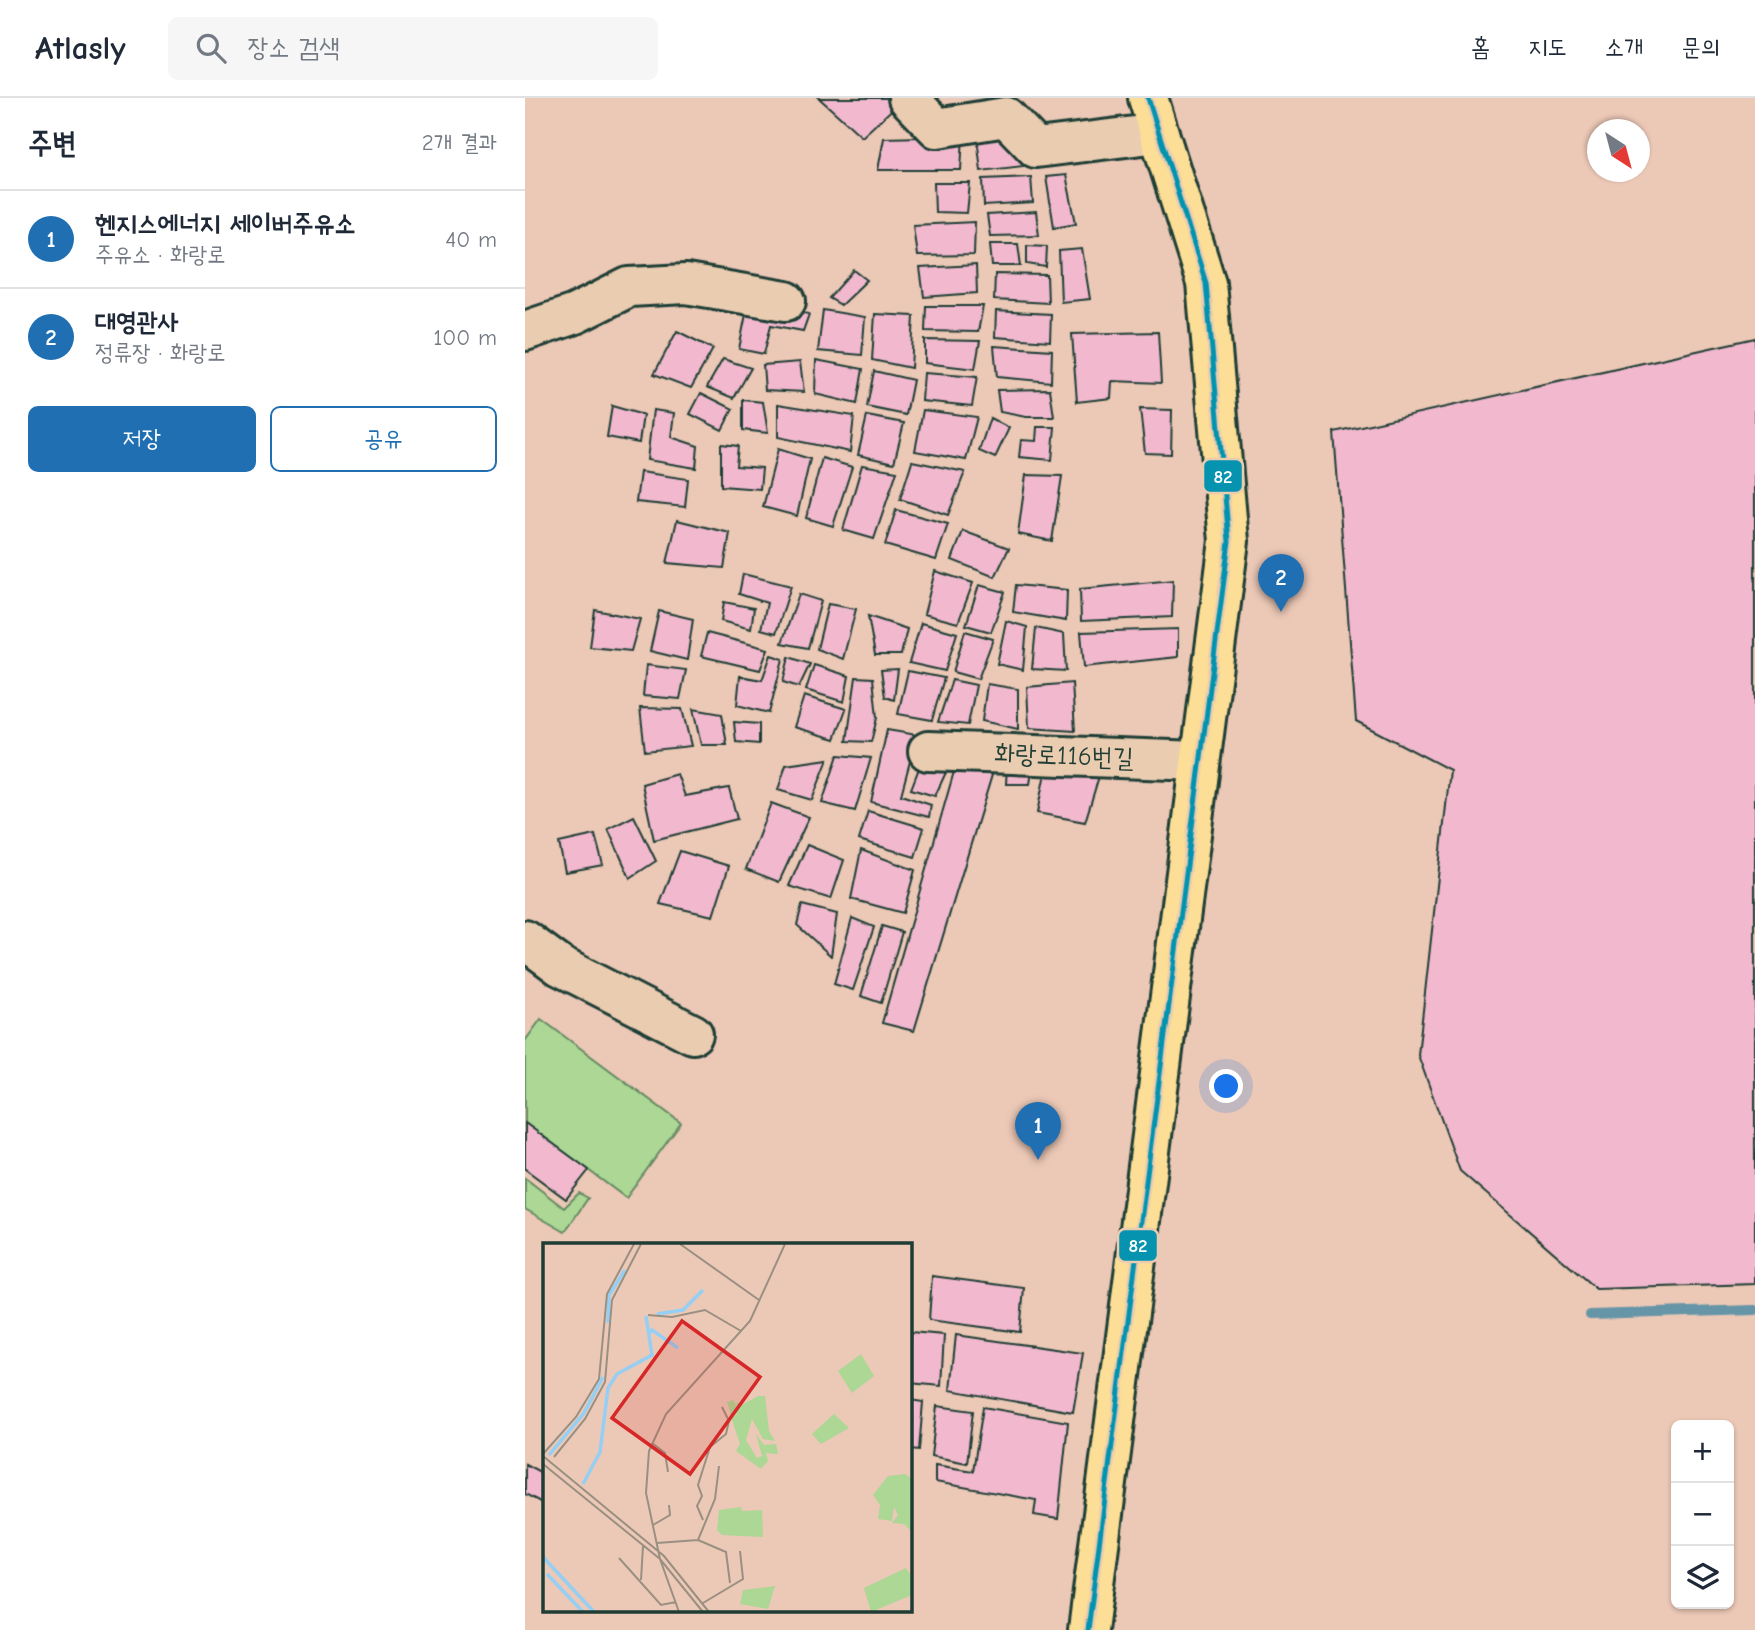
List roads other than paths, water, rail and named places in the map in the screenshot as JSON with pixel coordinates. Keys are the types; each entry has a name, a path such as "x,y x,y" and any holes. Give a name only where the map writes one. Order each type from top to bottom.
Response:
{"main road":[{"path":"1088,1630 1229,541 1206,283 1154,116"}],"street":[{"path":"908,98 937,128 1001,107 1036,148 1154,116"},
{"path":"525,331 575,314 629,287 686,284 786,301"},
{"name":"화랑로116번길","path":"928,751 1200,761"},
{"path":"525,940 560,966 693,1034"}],"waterway":[{"path":"1590,1315 1755,1310"}],"place":[{"name":"대영관사","path":"1281,612"},
{"name":"헨지스에너지 세이버주유소","path":"1038,1160"}]}
